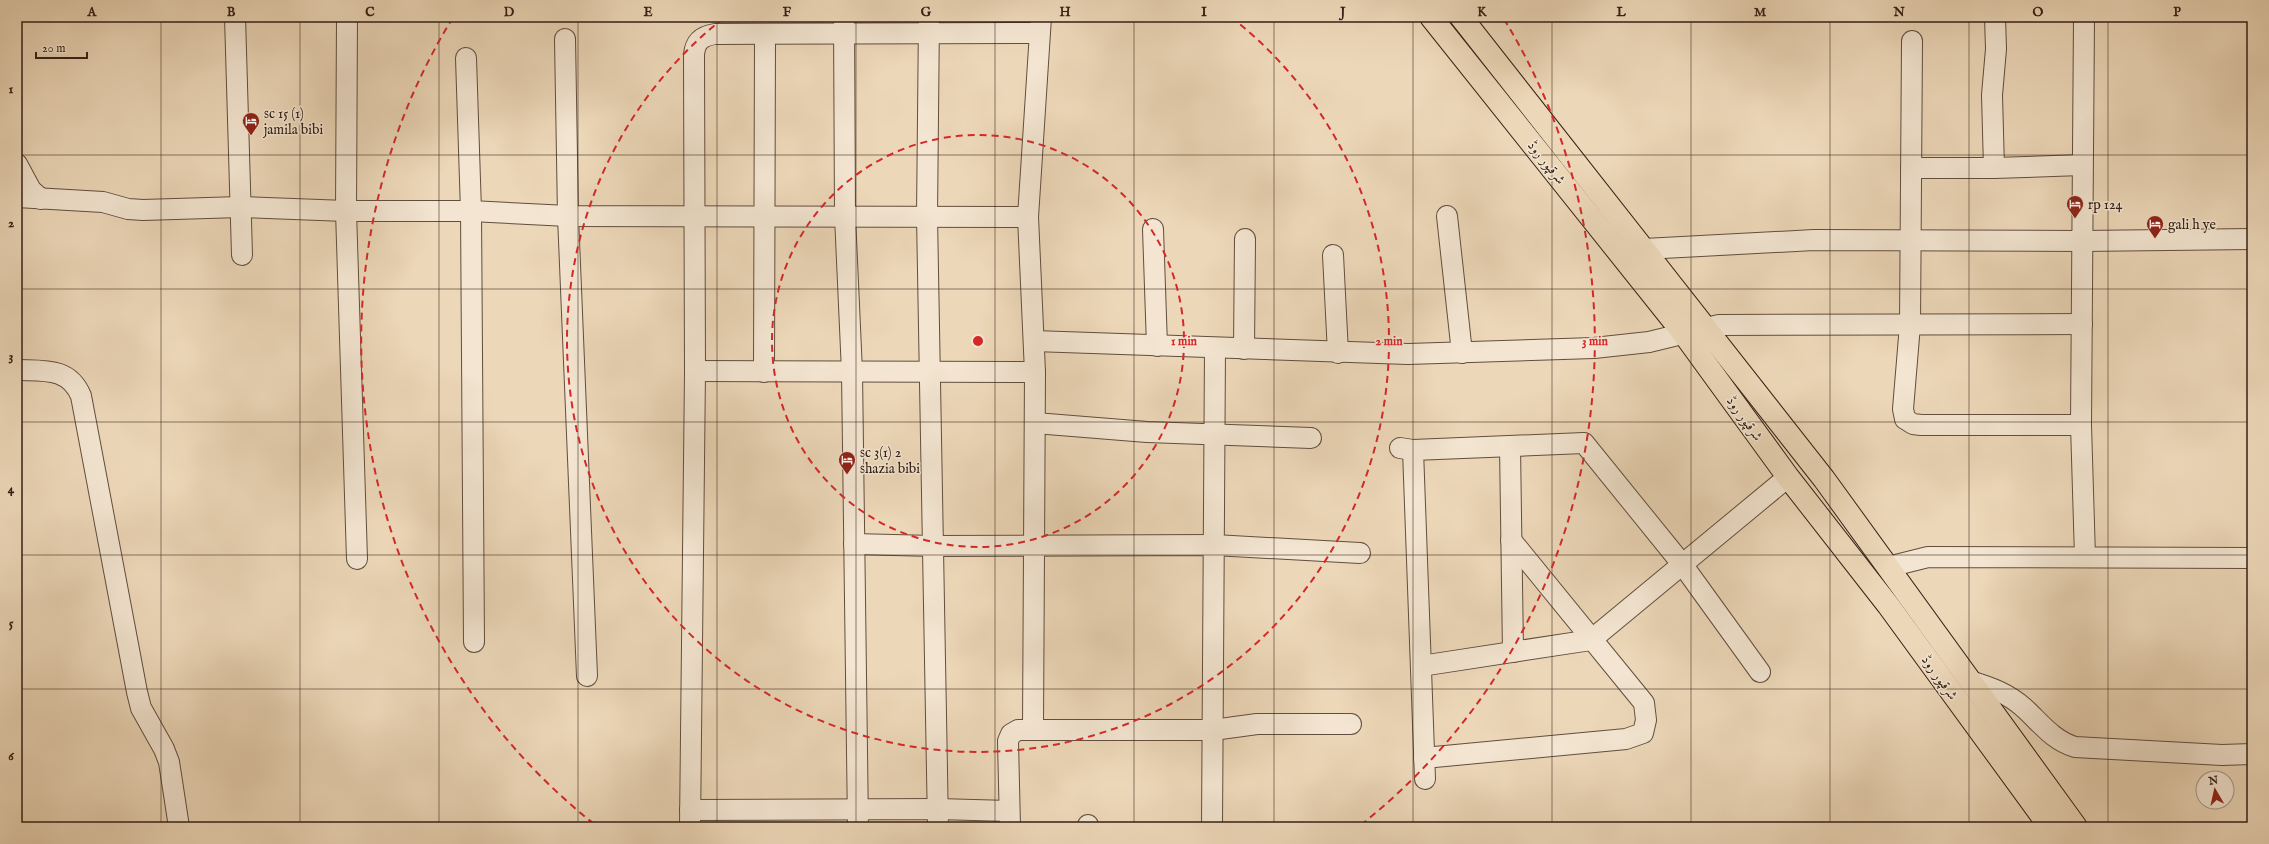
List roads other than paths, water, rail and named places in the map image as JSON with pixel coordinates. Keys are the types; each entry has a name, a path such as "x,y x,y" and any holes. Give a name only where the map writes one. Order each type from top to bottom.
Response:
{"main road":[{"name":"شرقپور روڈ","path":"1431,17 1684,334 1788,477 1888,605 2050,827"},
{"name":"شرقپور روڈ","path":"1461,17 1824,478 2076,827"}],"street":[{"path":"236,17 242,255"},
{"path":"347,17 346,211 357,559"},
{"path":"1994,168 1992,95 1996,50 1995,17"},
{"path":"2084,17 2081,425 2085,557"},
{"path":"929,25 927,216 938,818"},
{"path":"1033,729 1036,546 1035,372 1028,218 1040,25 844,26 759,29 708,35 699,40 695,48 695,371 690,819 1010,819 1009,737 1014,731 1033,729 1213,730 1257,724 1351,724"},
{"path":"844,26 845,216 852,372 858,818"},
{"path":"759,29 764,215 764,372"},
{"path":"565,39 568,216 587,676"},
{"path":"1912,41 1910,325 1903,409 1907,422 1921,425 2081,425"},
{"path":"466,58 471,211 474,642"},
{"path":"17,164 31,190 41,199"},
{"path":"1911,168 1994,168 2082,165"},
{"path":"17,198 103,202 128,209 143,210 240,207 346,211 471,211 568,216 764,215 1028,218"},
{"path":"1447,216 1462,353"},
{"path":"1153,229 1157,346"},
{"path":"1244,349 1245,239"},
{"path":"1644,249 1814,240 2082,241 2252,239"},
{"path":"1333,255 1338,353"},
{"path":"1034,341 1338,353 1462,353 1594,348 1649,342 1719,324 2082,324"},
{"path":"1212,827 1215,348"},
{"path":"17,370 47,371 60,374 74,383 81,396 137,692 141,708 164,749 169,762 179,827"},
{"path":"695,371 1035,372"},
{"path":"1035,423 1146,432 1214,433 1311,438"},
{"path":"1425,779 1421,666 1406,449 1584,443 1682,564 1760,672"},
{"path":"1510,446 1513,652"},
{"path":"1421,666 1591,640 1788,477"},
{"path":"1424,758 1626,739 1643,732 1646,720 1644,703 1591,640 1511,540"},
{"path":"854,544 933,546 1214,545 1360,553"},
{"path":"1888,567 1928,557 2252,558"},
{"path":"1970,681 1994,688 2007,695 2023,707 2050,734 2062,742 2075,747 2252,754"}],"place":[{"name":"sc 15 (1) jamila bibi","path":"251,136"},
{"name":"rp 124","path":"2075,219"},
{"name":"gali h ye","path":"2155,239"},
{"name":"sc 3(1) 2 shazia bibi","path":"847,475"}]}
